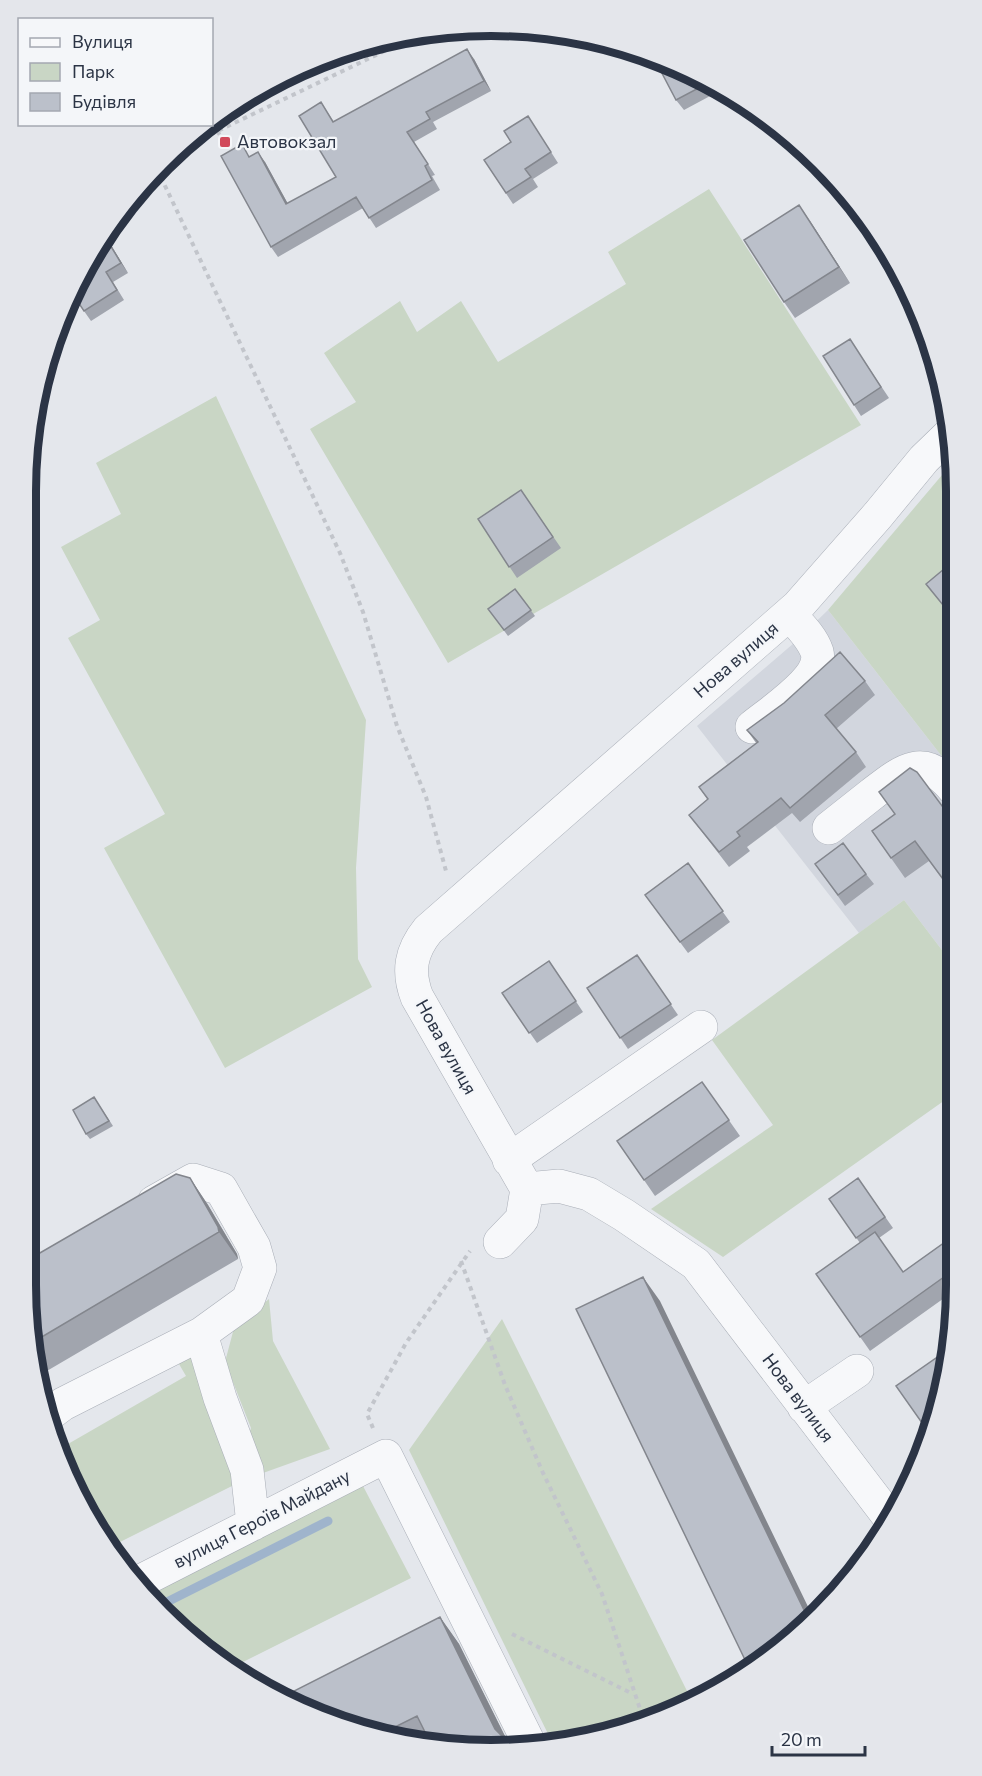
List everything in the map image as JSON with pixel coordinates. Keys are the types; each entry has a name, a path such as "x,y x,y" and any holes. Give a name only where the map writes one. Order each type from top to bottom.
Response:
{"street":[{"name":"Нова вулиця","path":"885,1513 696,1264 589,1194 559,1186 528,1189 412,983 413,954 419,941 455,906 789,614 878,516 943,440"},
{"path":"752,727 808,680 817,668 818,654 812,641 789,614"},
{"path":"829,828 904,770 923,767 941,775 946,780"},
{"path":"510,1160 701,1027"},
{"path":"54,1411 201,1334 248,1300 260,1268 254,1247 220,1189 193,1180 131,1216"},
{"path":"500,1242 522,1219 528,1189"},
{"path":"201,1334 220,1398 247,1470 253,1524"},
{"path":"804,1407 857,1371"},
{"path":"386,1456 527,1738"},
{"name":"вулиця Героїв Майдану","path":"144,1579 386,1456"}],"path":[{"path":"207,136 392,47"},
{"path":"217,131 225,142"},
{"path":"161,178 344,563 380,662 397,726 426,797 455,906"},
{"path":"386,1456 367,1414 406,1343 461,1261 476,1244 500,1242"},
{"path":"461,1261 505,1385 543,1473 602,1594 641,1714"},
{"path":"511,1633 633,1694"}],"shaded area":[{"path":"828,610 946,762 946,955 904,900 859,933 697,726 794,643"}],"green space":[{"path":"709,189 861,425 448,663 310,429 356,402 324,353 400,301 417,332 461,301 498,362 626,284 608,252"},
{"path":"216,396 366,720 356,868 358,959 372,987 225,1068 104,848 165,814 68,638 100,620 61,547 121,514 96,463"},
{"path":"945,471 946,762 828,610"},
{"path":"904,900 946,955 946,1099 723,1257 651,1209 773,1125 712,1040"},
{"path":"269,1299 273,1341 330,1449 263,1473 249,1434 251,1428 225,1362 234,1328"},
{"path":"502,1319 689,1694 637,1716 580,1731 549,1736 409,1450"},
{"path":"189,1351 238,1483 117,1544 83,1486 60,1431 68,1444 186,1376 172,1352"},
{"path":"363,1486 411,1578 239,1664 191,1627 153,1589 356,1487"}],"building":[{"path":"467,49 484,81 426,112 430,119 407,132 428,164 425,166 432,180 369,218 356,197 271,247 221,156 242,144 249,157 258,152 286,204 336,177 299,116 321,102 333,122"},
{"path":"660,69 700,87 676,100"},
{"path":"528,116 551,152 525,169 531,177 506,193 484,160 511,142 504,131"},
{"path":"799,205 839,267 784,302 744,240"},
{"path":"109,244 121,263 106,272 117,290 84,311 78,302"},
{"path":"850,339 881,387 854,405 823,356"},
{"path":"521,490 553,537 509,567 478,519"},
{"path":"944,569 946,571 946,603 943,605 926,584"},
{"path":"515,589 531,610 504,630 488,609"},
{"path":"840,652 865,681 825,715 856,752 790,808 781,798 737,832 740,836 719,852 689,815 708,799 699,787 758,742 747,730 784,703"},
{"path":"910,768 917,772 946,811 946,883 915,841 891,858 872,831 895,814 879,792"},
{"path":"843,843 866,874 838,895 815,864"},
{"path":"688,863 723,911 680,942 645,895"},
{"path":"637,955 671,1004 620,1038 587,988"},
{"path":"549,961 576,1001 529,1033 502,993"},
{"path":"702,1082 729,1120 644,1180 617,1141"},
{"path":"94,1097 109,1121 86,1134 73,1110"},
{"path":"176,1174 190,1178 219,1232 39,1338 36,1255"},
{"path":"858,1178 885,1217 856,1238 829,1199"},
{"path":"875,1232 903,1272 946,1241 946,1280 944,1277 860,1337 816,1274"},
{"path":"643,1277 805,1612 810,1610 746,1662 576,1309"},
{"path":"940,1355 924,1425 896,1386"},
{"path":"440,1617 495,1729 510,1739 461,1739 427,1735 417,1716 392,1729 345,1716 296,1696 294,1691"}],"waterway":[{"path":"165,1603 328,1521"}],"place":[{"name":"Автовокзал","path":"225,142"}]}
